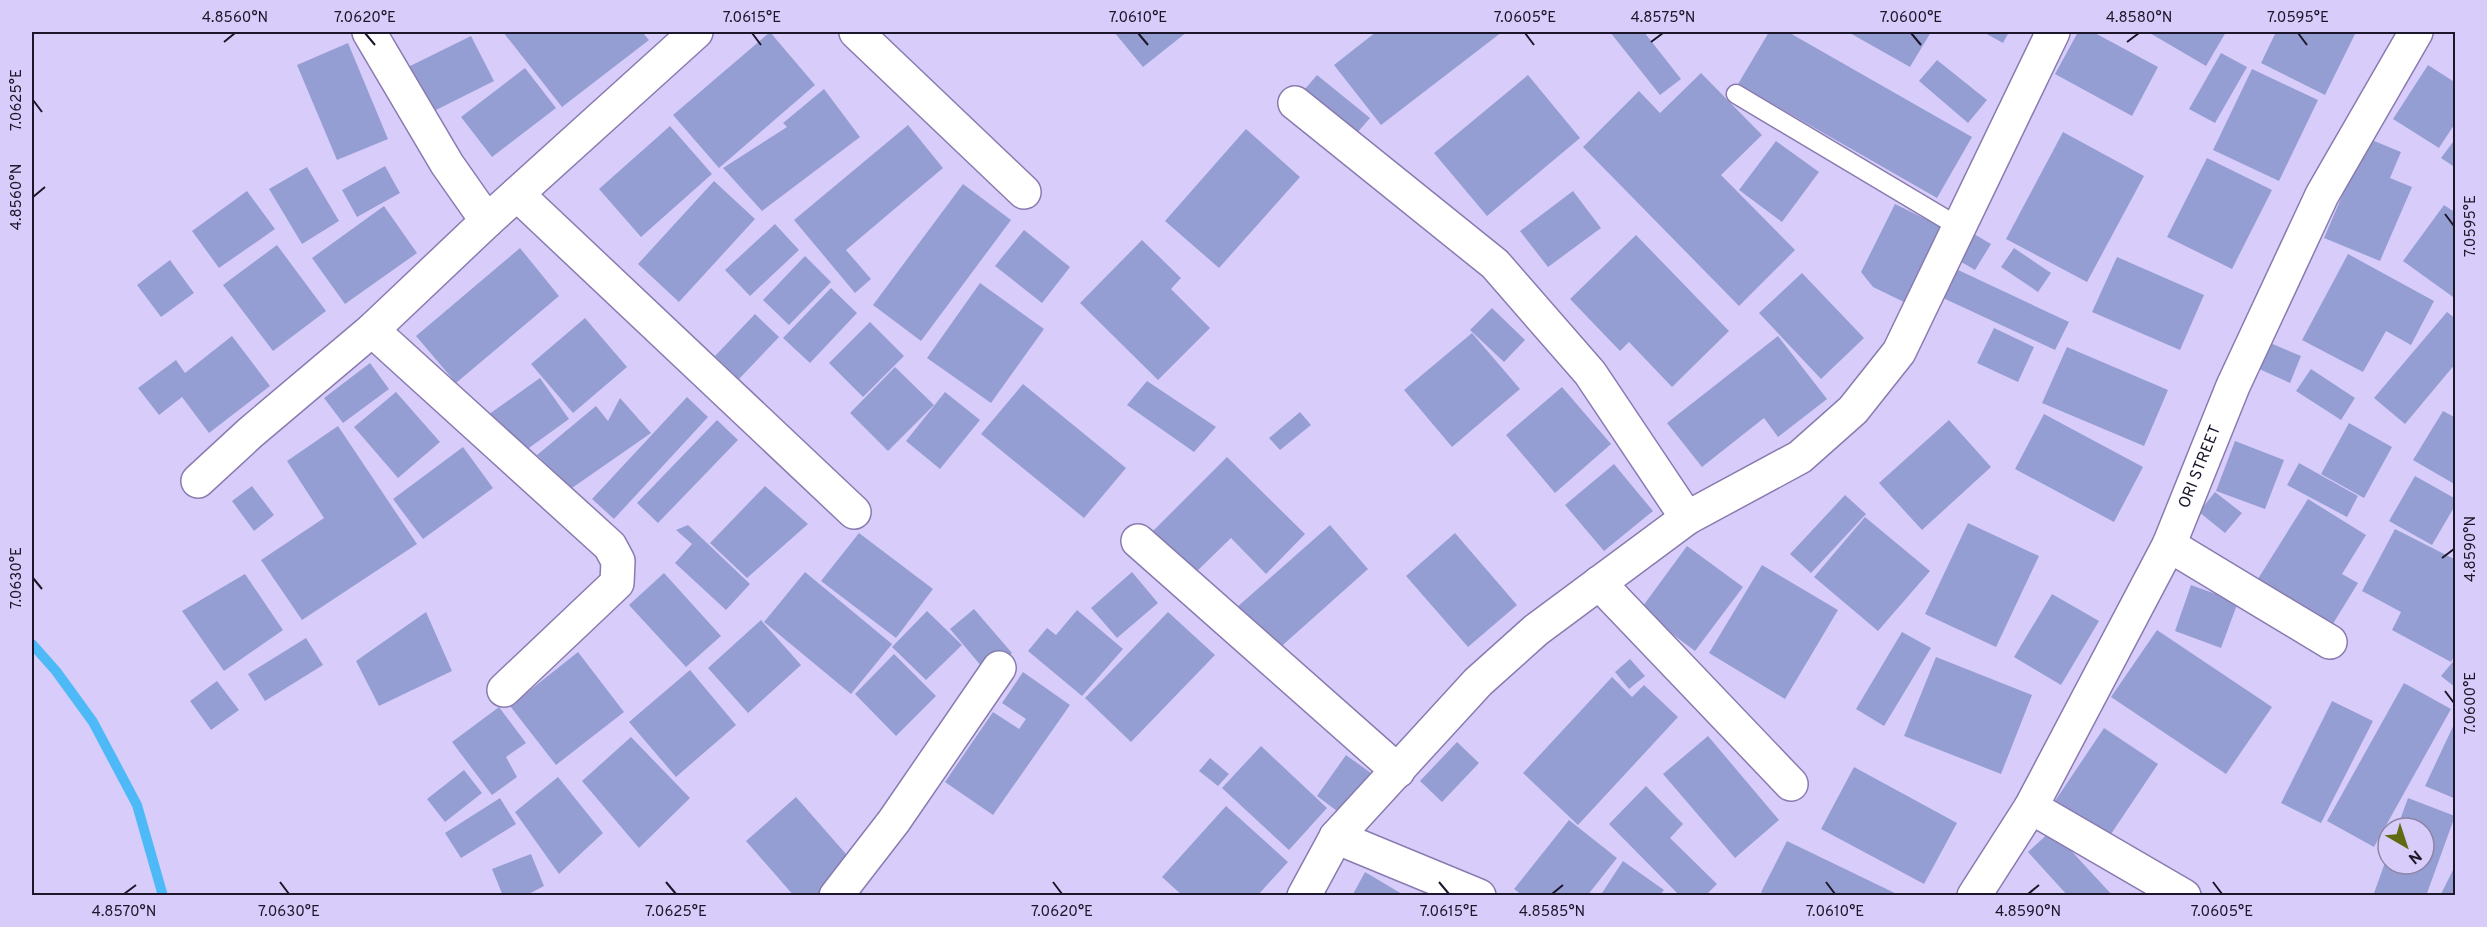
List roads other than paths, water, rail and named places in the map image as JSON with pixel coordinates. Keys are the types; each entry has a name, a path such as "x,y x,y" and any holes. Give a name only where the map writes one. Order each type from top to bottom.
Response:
{"street":[{"path":"369,32 447,164 487,221"},
{"path":"198,481 250,432 372,330 487,221 696,32"},
{"path":"856,32 1024,192"},
{"path":"1304,896 1336,837 1478,682 1536,630 1686,518 1800,456 1853,410 1899,352 2054,32"},
{"name":"ORI STREET","path":"1974,896 2031,807 2169,545 2233,386 2322,195 2416,32"},
{"path":"1295,103 1495,264 1590,373 1686,518"},
{"path":"517,194 854,512"},
{"path":"372,330 610,546 618,561 617,583 504,690"},
{"path":"1138,541 1398,771"},
{"path":"2169,545 2330,642"},
{"path":"1599,583 1791,784"},
{"path":"836,896 894,821 999,668"},
{"path":"2031,807 2184,896"},
{"path":"1336,837 1479,896"}],"lane":[{"path":"1736,94 1959,227"}],"waterway":[{"path":"32,644 56,671 93,722 137,805 163,896"}]}
